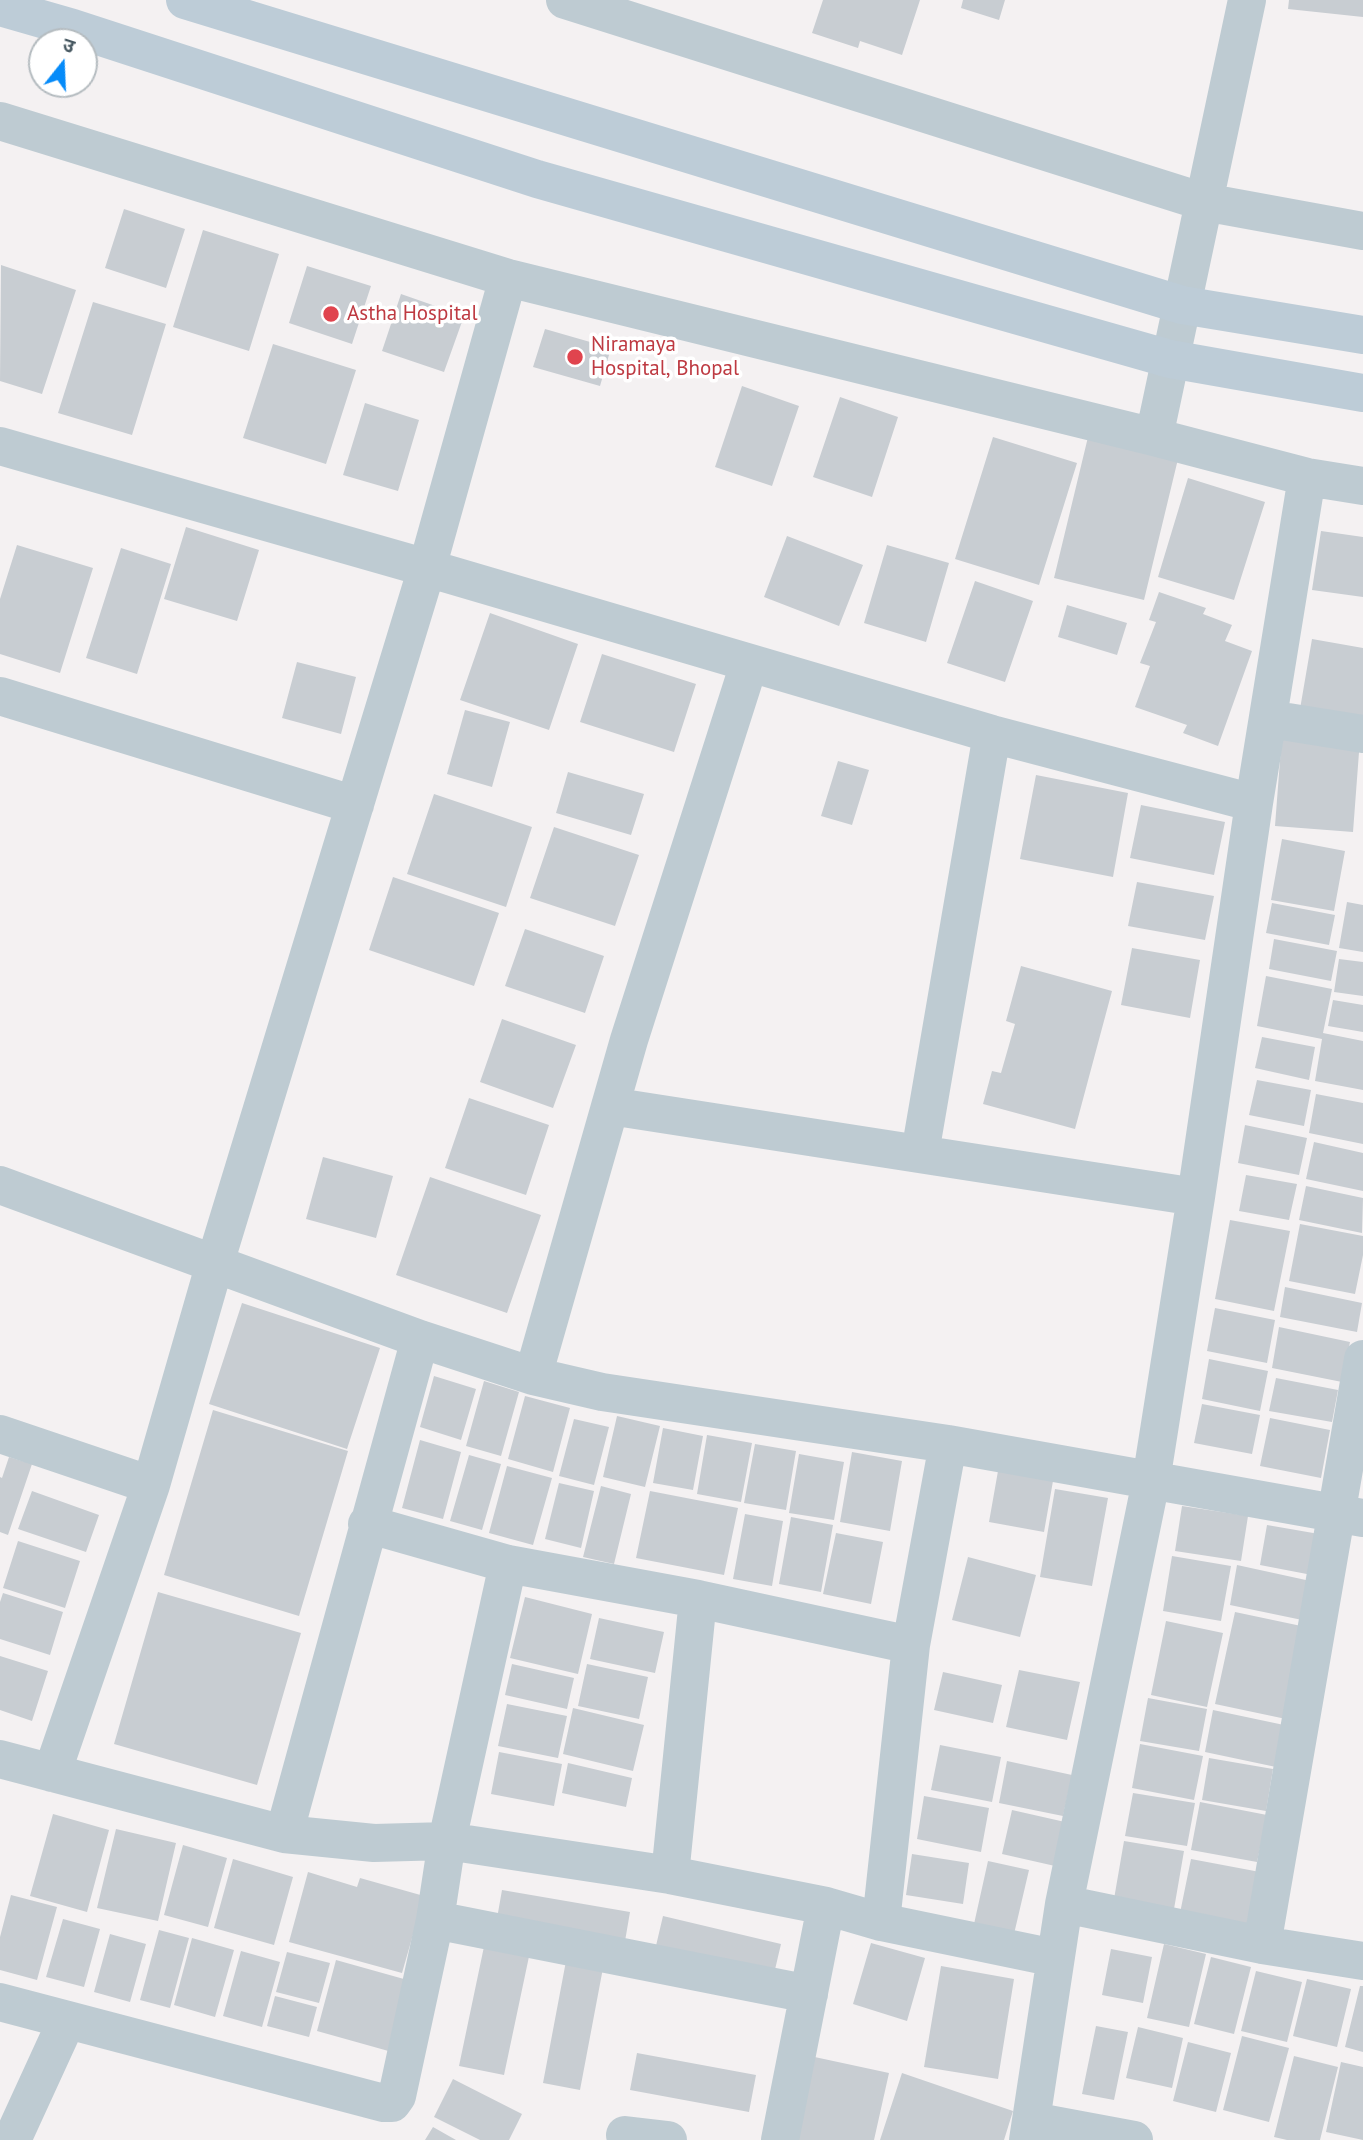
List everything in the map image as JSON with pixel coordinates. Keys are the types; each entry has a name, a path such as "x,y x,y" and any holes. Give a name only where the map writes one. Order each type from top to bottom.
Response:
{"main road":[{"path":"185,0 1182,305 1363,335"},
{"path":"0,7 73,27 537,180 1170,359 1363,393"}],"street":[{"path":"565,0 1204,201 1363,231"},
{"path":"1154,437 1247,0"},
{"path":"0,121 508,278 1307,477 1363,486"},
{"path":"52,1773 151,1485 215,1264 427,568 508,278"},
{"path":"0,446 992,734 1254,803"},
{"path":"1134,2140 1030,2131 1064,1905 1151,1481 1254,803 1307,477"},
{"path":"533,1376 629,1040 749,664"},
{"path":"0,696 355,805"},
{"path":"1269,719 1363,734"},
{"path":"920,1153 992,734"},
{"path":"610,1106 1196,1197"},
{"path":"0,1185 420,1339 533,1376 602,1392 947,1444 1349,1516"},
{"path":"284,1834 420,1339"},
{"path":"1262,1945 1349,1516 1363,1359"},
{"path":"0,1434 151,1485"},
{"path":"881,1922 911,1645 947,1444"},
{"path":"368,1524 508,1564 698,1599 911,1645"},
{"path":"0,2002 392,2103 397,2096 435,1920 447,1841 508,1564"},
{"path":"670,1875 698,1599"},
{"path":"0,1759 284,1834 374,1843 447,1841 670,1875 826,1906 881,1922 1055,1958"},
{"path":"1064,1905 1262,1945 1363,1961"},
{"path":"780,2140 826,1906"},
{"path":"435,1920 809,1994"},
{"path":"12,2140 67,2020"},
{"path":"625,2135 668,2140"}],"building":[{"path":"823,0 920,0 902,55 860,41 858,48 812,33"},
{"path":"963,0 1005,0 999,20 961,8"},
{"path":"1289,0 1363,0 1363,17 1288,9"},
{"path":"124,209 185,229 166,288 105,268"},
{"path":"203,230 279,254 249,351 173,327"},
{"path":"1,265 76,290 42,394 0,381"},
{"path":"307,266 371,286 352,344 289,323"},
{"path":"401,294 464,316 444,372 382,351"},
{"path":"93,302 166,324 132,435 58,413"},
{"path":"545,329 611,348 600,386 533,367"},
{"path":"273,344 356,370 326,464 243,438"},
{"path":"742,386 799,406 772,486 715,467"},
{"path":"840,397 898,417 872,497 813,477"},
{"path":"365,403 419,420 398,491 343,475"},
{"path":"993,437 1077,463 1039,585 955,559"},
{"path":"1088,437 1178,459 1144,600 1054,578"},
{"path":"1188,478 1265,502 1234,600 1158,577"},
{"path":"186,527 259,550 237,621 164,599"},
{"path":"1321,531 1363,537 1363,597 1312,590"},
{"path":"787,536 863,565 839,626 764,597"},
{"path":"17,545 93,568 60,673 0,654 0,599"},
{"path":"887,545 949,563 926,642 864,623"},
{"path":"121,548 171,564 137,674 86,658"},
{"path":"975,581 1033,601 1005,682 947,663"},
{"path":"1159,592 1206,608 1203,614 1232,625 1225,641 1252,651 1218,746 1183,733 1187,725 1135,707 1150,666 1140,663 1156,622 1149,620"},
{"path":"1067,605 1127,623 1117,655 1058,637"},
{"path":"490,613 578,644 549,730 460,700"},
{"path":"1312,639 1363,648 1363,720 1300,709"},
{"path":"602,654 696,684 674,752 580,722"},
{"path":"297,662 356,677 341,734 282,718"},
{"path":"465,710 510,722 492,787 447,774"},
{"path":"1282,734 1360,739 1353,832 1275,826"},
{"path":"838,761 869,770 852,825 821,816"},
{"path":"568,772 644,794 631,835 556,813"},
{"path":"1036,775 1128,793 1113,877 1020,859"},
{"path":"434,794 532,827 506,907 407,874"},
{"path":"1141,805 1225,822 1214,875 1130,858"},
{"path":"554,827 639,855 615,926 530,898"},
{"path":"1282,839 1345,851 1334,911 1271,900"},
{"path":"393,877 499,913 474,986 369,950"},
{"path":"1137,882 1214,896 1205,940 1128,926"},
{"path":"1347,902 1363,905 1363,952 1339,948"},
{"path":"1272,903 1335,915 1329,945 1266,933"},
{"path":"525,929 604,956 585,1013 505,986"},
{"path":"1274,939 1337,951 1331,981 1269,969"},
{"path":"1132,948 1200,960 1190,1018 1121,1005"},
{"path":"1339,959 1363,962 1363,996 1334,992"},
{"path":"1021,966 1112,991 1075,1129 983,1104 992,1071 1001,1073 1015,1024 1006,1021"},
{"path":"1266,976 1332,989 1323,1033 1363,1041 1363,1090 1315,1081 1322,1039 1257,1026"},
{"path":"1333,1000 1363,1005 1363,1032 1328,1026"},
{"path":"502,1019 576,1045 553,1108 480,1082"},
{"path":"1262,1037 1315,1047 1309,1080 1255,1068"},
{"path":"1257,1080 1311,1090 1304,1126 1249,1115"},
{"path":"1316,1094 1363,1103 1363,1144 1309,1133"},
{"path":"469,1098 549,1125 526,1195 445,1168"},
{"path":"1245,1125 1307,1138 1299,1175 1238,1163"},
{"path":"1314,1142 1363,1153 1363,1191 1306,1179"},
{"path":"323,1157 393,1176 376,1238 306,1219"},
{"path":"1246,1175 1297,1184 1289,1220 1239,1211"},
{"path":"430,1177 541,1215 507,1313 396,1275"},
{"path":"1306,1186 1363,1198 1362,1233 1299,1220"},
{"path":"1230,1220 1290,1231 1274,1311 1215,1299"},
{"path":"1300,1224 1363,1236 1363,1255 1355,1294 1289,1281"},
{"path":"1285,1287 1362,1303 1357,1332 1280,1317"},
{"path":"242,1303 380,1348 347,1449 209,1404"},
{"path":"1215,1308 1275,1320 1267,1363 1207,1351"},
{"path":"1279,1327 1350,1342 1342,1382 1272,1368"},
{"path":"1209,1359 1268,1371 1260,1411 1202,1399"},
{"path":"434,1376 476,1389 461,1440 420,1427"},
{"path":"1276,1378 1338,1390 1332,1422 1269,1411"},
{"path":"484,1381 519,1392 501,1456 466,1446"},
{"path":"525,1396 570,1408 553,1472 508,1459"},
{"path":"1202,1404 1260,1415 1252,1454 1194,1443"},
{"path":"213,1410 348,1451 299,1616 164,1575"},
{"path":"617,1416 660,1426 645,1487 603,1477"},
{"path":"1270,1418 1330,1430 1321,1478 1260,1466"},
{"path":"574,1419 609,1427 594,1485 559,1476"},
{"path":"663,1428 703,1436 693,1490 653,1483"},
{"path":"707,1435 752,1443 741,1502 697,1494"},
{"path":"420,1440 461,1452 443,1519 402,1508"},
{"path":"755,1444 796,1451 786,1510 744,1503"},
{"path":"852,1452 902,1461 890,1531 840,1522"},
{"path":"799,1454 844,1462 834,1520 789,1513"},
{"path":"469,1455 501,1464 482,1530 450,1521"},
{"path":"9,1457 32,1464 8,1535 0,1532 0,1477 2,1478"},
{"path":"507,1466 552,1478 533,1545 489,1533"},
{"path":"998,1471 1053,1481 1044,1532 989,1522"},
{"path":"559,1483 594,1491 581,1548 545,1539"},
{"path":"601,1486 631,1494 614,1564 583,1557"},
{"path":"1055,1489 1108,1498 1092,1586 1040,1577"},
{"path":"32,1491 99,1515 86,1552 18,1529"},
{"path":"650,1491 738,1508 724,1575 636,1558"},
{"path":"1182,1506 1248,1516 1241,1561 1175,1551"},
{"path":"745,1514 783,1521 772,1586 733,1579"},
{"path":"791,1517 833,1525 821,1592 779,1584"},
{"path":"1267,1525 1319,1534 1312,1575 1260,1565"},
{"path":"836,1533 883,1542 871,1604 823,1594"},
{"path":"18,1541 80,1561 65,1608 3,1588"},
{"path":"1172,1556 1231,1566 1221,1621 1163,1611"},
{"path":"968,1557 1036,1575 1020,1637 952,1620"},
{"path":"1237,1565 1315,1582 1307,1621 1230,1605"},
{"path":"158,1592 301,1633 257,1785 114,1744"},
{"path":"3,1593 63,1612 50,1655 0,1639 0,1602"},
{"path":"525,1597 592,1614 578,1674 510,1658"},
{"path":"1235,1612 1306,1627 1286,1719 1215,1704"},
{"path":"599,1618 664,1632 655,1673 590,1659"},
{"path":"1166,1621 1223,1633 1207,1707 1151,1695"},
{"path":"0,1656 48,1671 32,1721 0,1710"},
{"path":"512,1664 574,1678 567,1709 505,1695"},
{"path":"587,1664 648,1677 639,1719 578,1706"},
{"path":"1019,1670 1080,1682 1067,1740 1006,1727"},
{"path":"943,1672 1002,1685 993,1723 934,1710"},
{"path":"1148,1698 1207,1709 1199,1751 1140,1741"},
{"path":"507,1704 567,1716 558,1758 498,1746"},
{"path":"573,1708 644,1725 633,1771 563,1754"},
{"path":"1213,1710 1284,1725 1276,1767 1205,1752"},
{"path":"1140,1744 1203,1756 1194,1800 1132,1788"},
{"path":"940,1745 1001,1757 992,1802 931,1790"},
{"path":"499,1752 562,1764 554,1806 491,1794"},
{"path":"1209,1758 1273,1769 1266,1811 1202,1800"},
{"path":"1007,1761 1072,1775 1063,1816 999,1803"},
{"path":"568,1763 632,1778 626,1807 562,1793"},
{"path":"1133,1793 1195,1803 1187,1846 1125,1836"},
{"path":"924,1796 989,1808 981,1852 917,1839"},
{"path":"1200,1802 1267,1815 1257,1862 1191,1850"},
{"path":"1012,1810 1065,1822 1055,1866 1002,1854"},
{"path":"53,1814 109,1830 87,1912 30,1896"},
{"path":"116,1829 176,1843 158,1921 97,1908"},
{"path":"1124,1841 1184,1851 1174,1909 1114,1899"},
{"path":"183,1845 227,1858 208,1927 164,1915"},
{"path":"912,1854 969,1863 963,1904 906,1895"},
{"path":"233,1859 293,1877 274,1945 214,1928"},
{"path":"1191,1859 1260,1872 1249,1926 1180,1913"},
{"path":"988,1861 1029,1870 1014,1934 974,1924"},
{"path":"308,1872 357,1887 360,1878 424,1896 402,1973 289,1942"},
{"path":"502,1890 630,1912 624,1947 496,1924"},
{"path":"11,1895 57,1907 37,1980 0,1970 0,1937"},
{"path":"663,1916 781,1944 773,1978 655,1950"},
{"path":"63,1919 100,1929 84,1987 46,1977"},
{"path":"159,1930 189,1938 170,2008 140,2000"},
{"path":"110,1934 146,1944 130,2002 94,1992"},
{"path":"486,1937 531,1947 504,2075 459,2066"},
{"path":"192,1938 234,1950 215,2017 174,2005"},
{"path":"871,1943 925,1958 907,2021 853,2004"},
{"path":"1164,1944 1206,1954 1189,2027 1147,2018"},
{"path":"1111,1949 1152,1957 1143,2003 1102,1995"},
{"path":"241,1951 280,1962 262,2027 223,2016"},
{"path":"287,1952 330,1963 319,2003 276,1992"},
{"path":"1211,1957 1251,1967 1234,2034 1194,2024"},
{"path":"336,1960 411,1981 392,2052 317,2031"},
{"path":"566,1961 603,1968 580,2090 543,2083"},
{"path":"941,1966 1014,1979 998,2079 924,2067"},
{"path":"1256,1971 1302,1982 1287,2042 1241,2031"},
{"path":"1307,1979 1351,1989 1337,2047 1293,2036"},
{"path":"1360,1986 1363,1986 1363,2052 1345,2047"},
{"path":"275,1996 317,2007 309,2037 267,2026"},
{"path":"1096,2026 1128,2032 1114,2100 1082,2094"},
{"path":"1138,2027 1183,2038 1172,2088 1126,2078"},
{"path":"1242,2036 1289,2048 1269,2122 1223,2110"},
{"path":"1188,2042 1231,2053 1216,2112 1173,2101"},
{"path":"637,2053 756,2075 749,2112 630,2090"},
{"path":"810,2056 889,2073 874,2140 792,2140"},
{"path":"1294,2056 1338,2067 1320,2140 1287,2140 1274,2137"},
{"path":"1341,2062 1363,2067 1363,2140 1326,2132"},
{"path":"902,2073 1013,2111 1004,2140 880,2140"},
{"path":"453,2079 522,2114 509,2140 480,2140 434,2117"},
{"path":"433,2127 456,2140 425,2140"}],"place":[{"name":"Astha Hospital","path":"331,314"},
{"name":"Niramaya Hospital, Bhopal","path":"575,357"}]}
